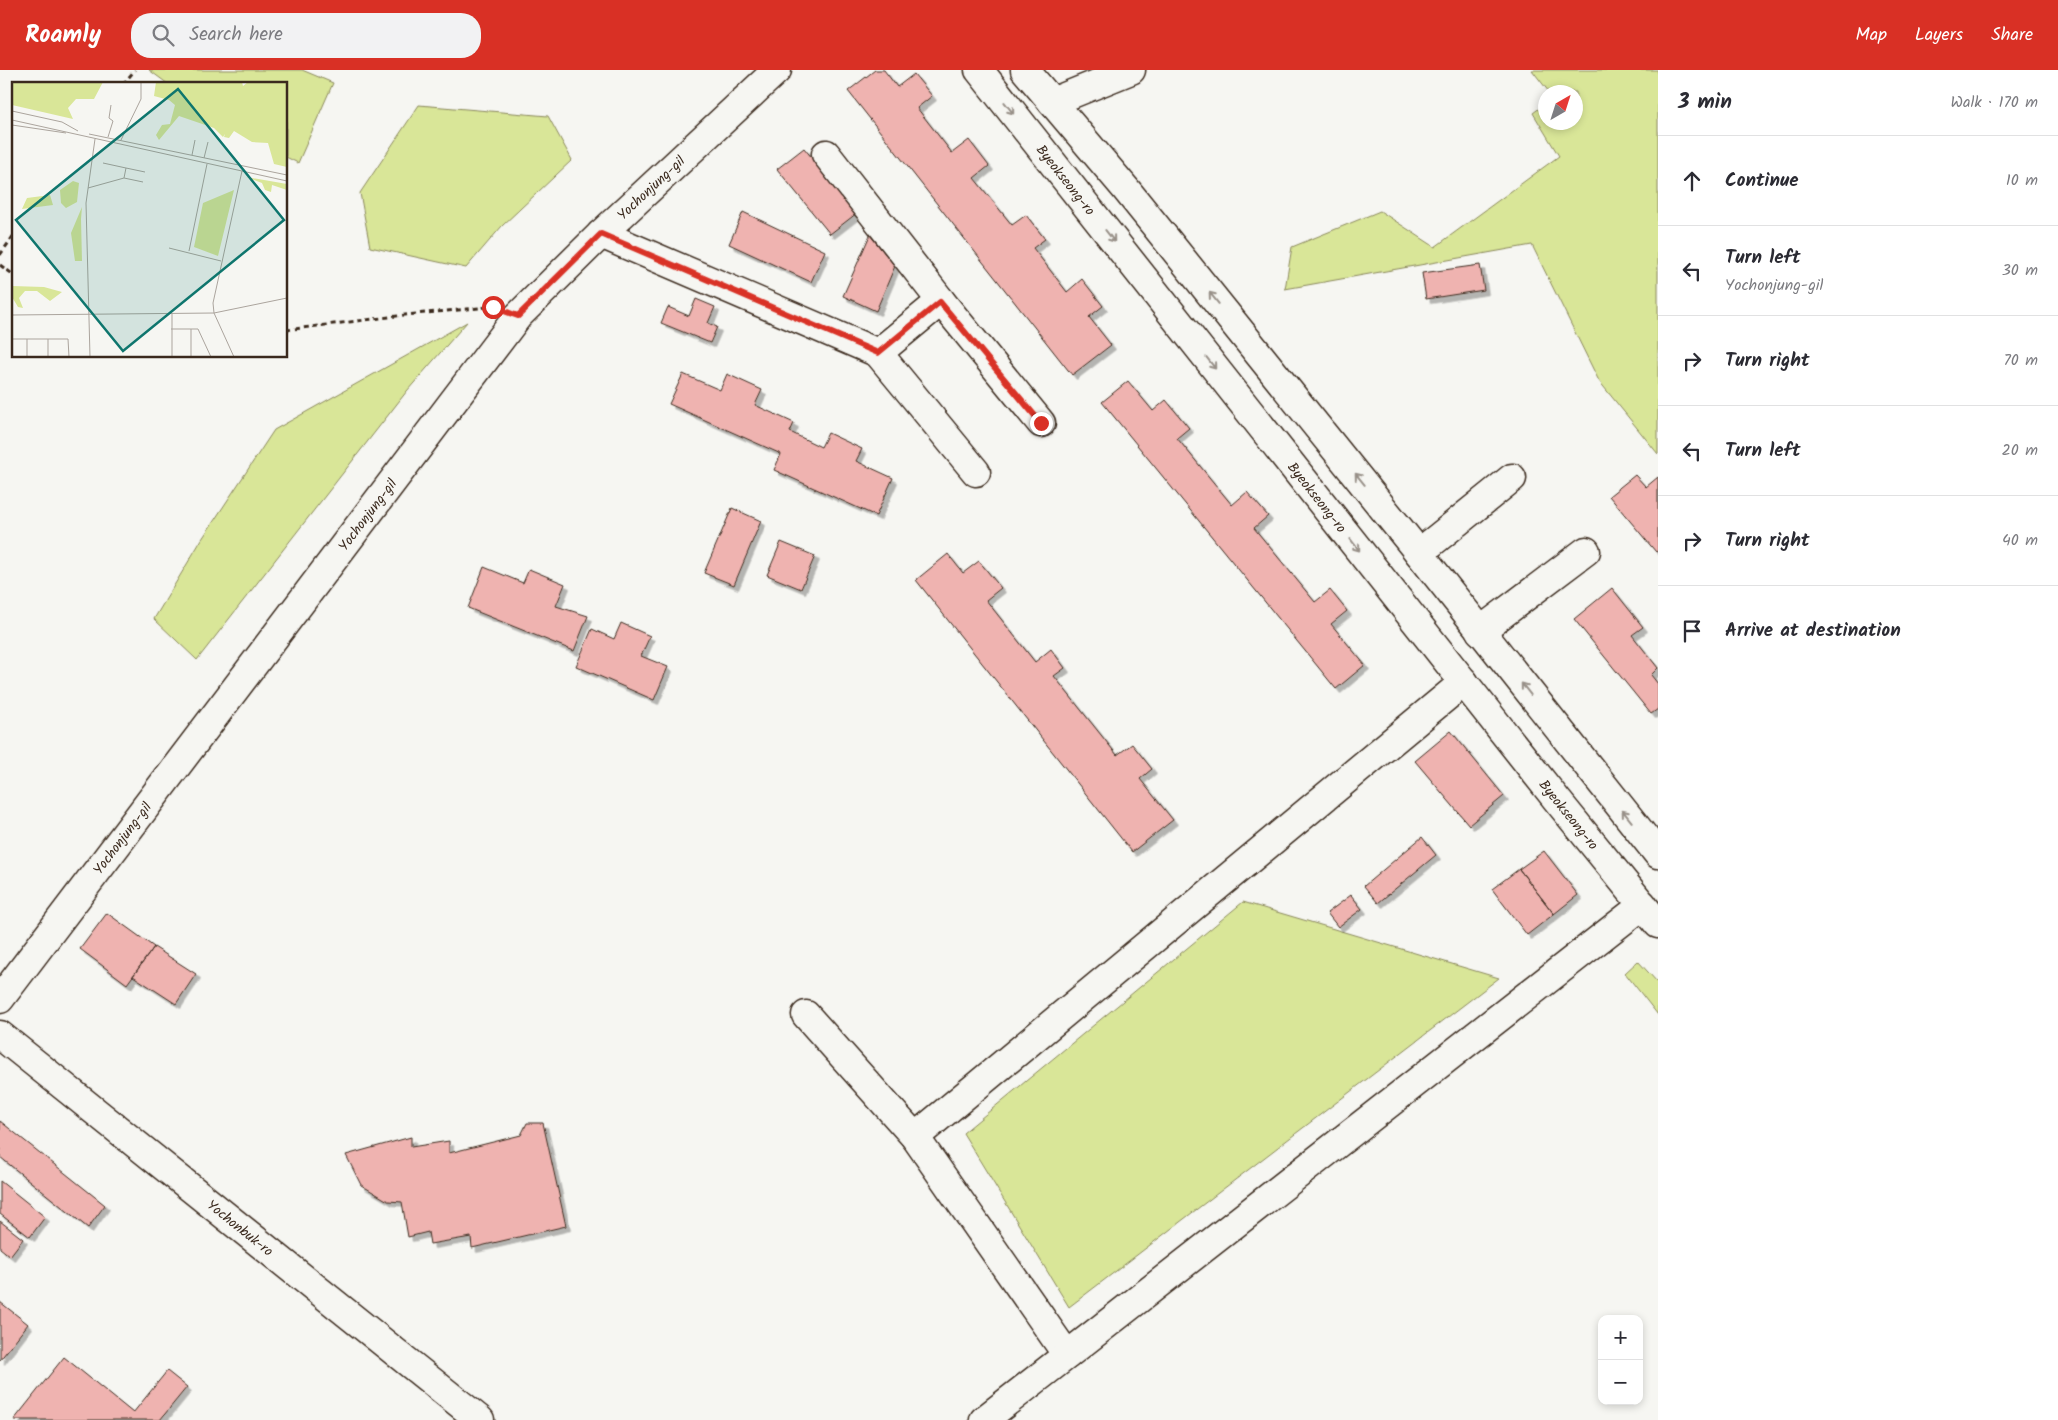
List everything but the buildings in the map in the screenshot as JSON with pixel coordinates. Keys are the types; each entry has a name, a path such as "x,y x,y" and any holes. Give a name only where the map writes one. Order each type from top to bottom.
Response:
{"street":[{"name":"Yochonjung-gil","path":"0,999 518,316 601,234 777,70"},
{"name":"Byeokseong-ro","path":"979,70 1650,915"},
{"path":"1025,70 1125,188 1658,854"},
{"path":"1052,102 1131,70"},
{"path":"826,154 940,302 1041,423"},
{"path":"601,234 878,353 976,472"},
{"path":"878,353 940,302"},
{"path":"1419,553 1512,478"},
{"path":"1480,631 1586,551"},
{"path":"915,1137 1464,682"},
{"path":"984,1420 1650,915"},
{"path":"806,1015 915,1137 1067,1356"},
{"name":"Yochonbuk-ro","path":"0,1035 480,1420"}],"path":[{"path":"125,82 135,70"},
{"path":"0,255 12,238"},
{"path":"0,266 12,274"},
{"path":"288,330 405,315 493,307 518,316"}],"green space":[{"path":"149,70 302,70 333,83 298,163 288,158 288,82 165,82"},
{"path":"1532,70 1658,70 1658,454 1599,381 1532,245 1285,289 1292,247 1380,211 1435,247 1559,156 1543,130 1583,130 1583,85 1544,85"},
{"path":"419,105 548,116 572,160 502,226 466,268 370,247 360,193"},
{"path":"1538,109 1538,121 1533,113"},
{"path":"467,322 407,391 197,660 154,619 202,539 274,430"},
{"path":"1243,902 1499,978 1069,1307 963,1133"},
{"path":"1638,961 1658,983 1658,1015 1625,973"}],"route":[{"path":"493,307 518,316 601,234 878,353 940,302 1041,423"}]}
